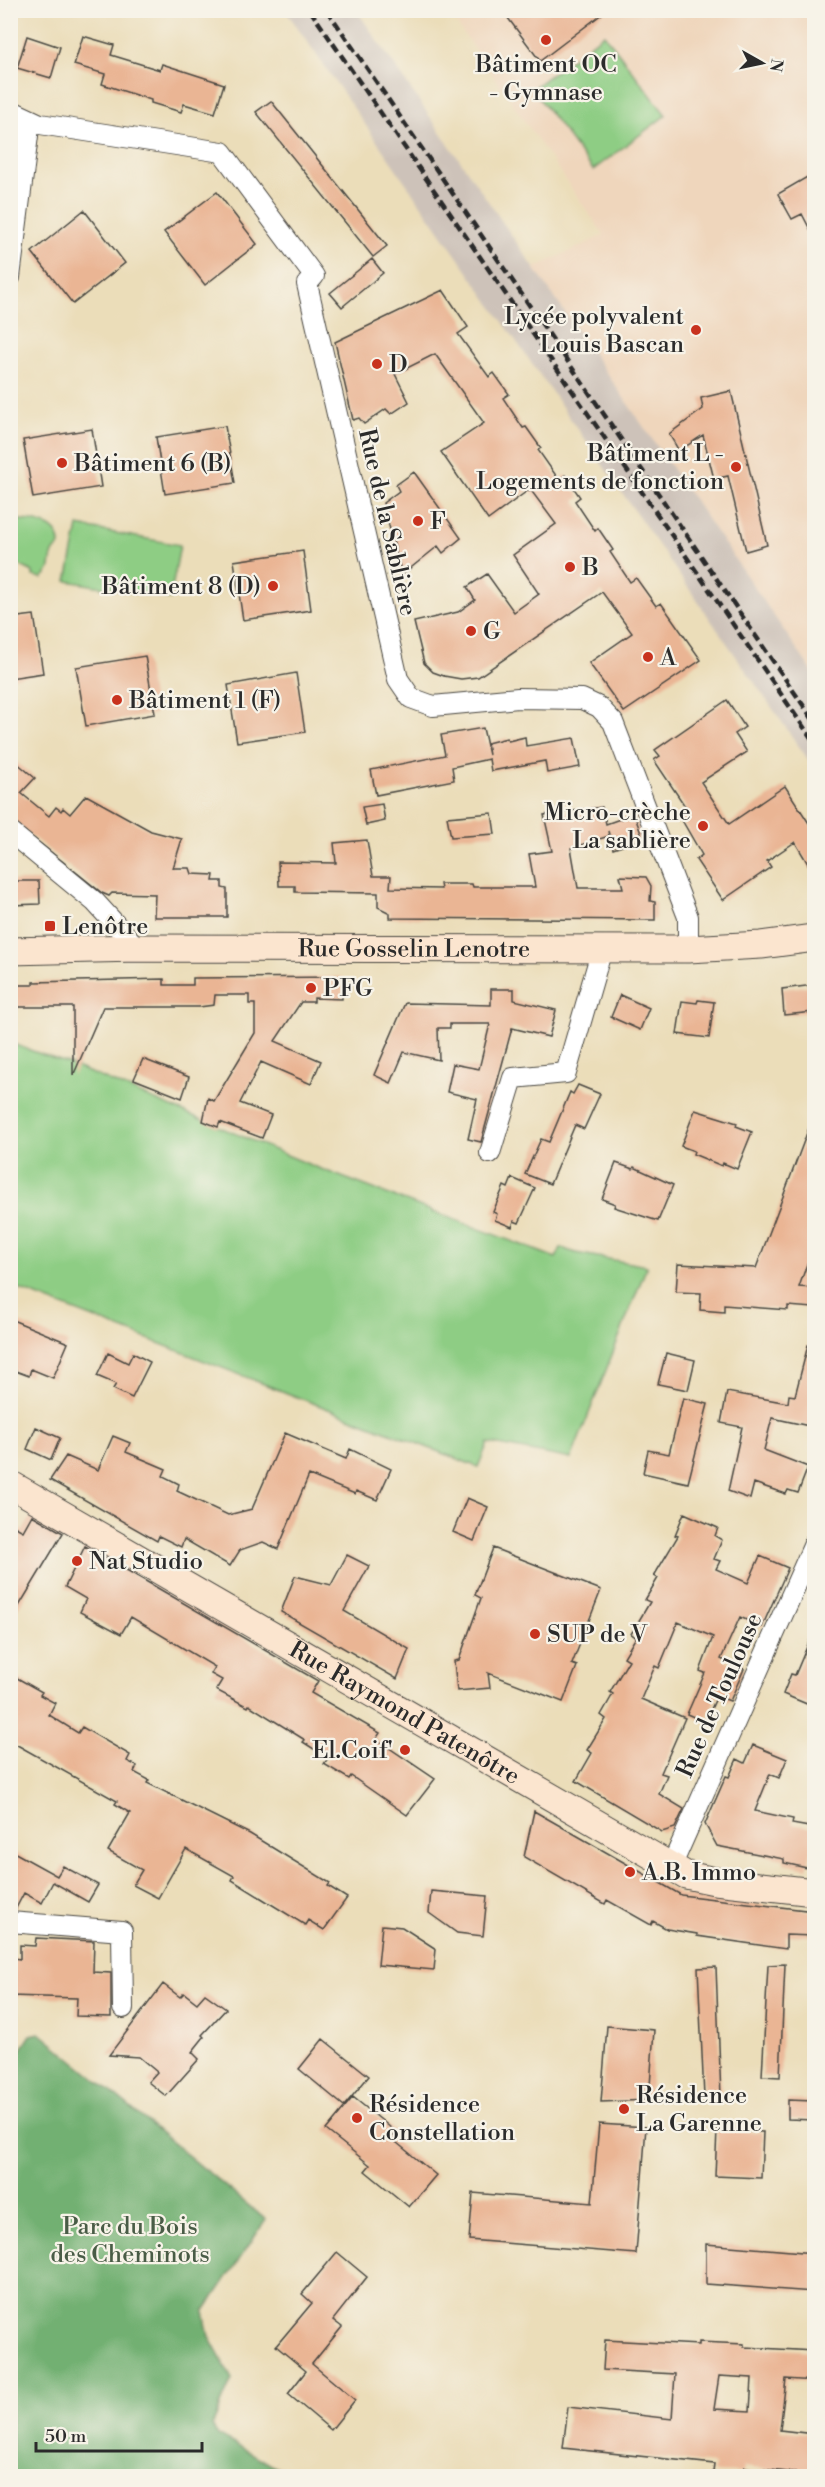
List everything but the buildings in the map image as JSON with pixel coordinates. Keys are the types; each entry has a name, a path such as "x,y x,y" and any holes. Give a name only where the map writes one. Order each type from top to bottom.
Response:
{"main road":[{"name":"Rue Gosselin Lenotre","path":"10,951 137,948 688,949 761,945 814,938"},
{"name":"Rue Raymond Patenôtre","path":"10,1484 686,1875 715,1881 814,1892"}],"street":[{"name":"Rue de la Sablière","path":"10,110 40,124 222,152 314,276 307,284 398,679 411,698 433,706 518,698 582,699 599,706 613,722 688,917 688,949"},
{"path":"10,277 30,120"},
{"path":"10,832 95,902 137,948"},
{"path":"490,1153 513,1078 566,1073 602,949"},
{"name":"Rue de Toulouse","path":"671,1867 814,1544"},
{"path":"10,1923 122,1931 123,2008"}],"shaded area":[{"path":"286,11 357,11 814,674 814,768"},
{"name":"Lycée polyvalent Louis Bascan","path":"448,11 814,11 814,674 534,268 604,235"}],"green space":[{"path":"604,34 666,115 593,170 532,89"},
{"path":"15,520 44,524 50,527 59,538 60,545 53,552 49,569 42,578 33,576 33,572 17,564 11,556"},
{"path":"78,526 180,545 170,599 67,581"},
{"path":"10,1043 69,1064 313,1166 556,1258 561,1248 576,1253 647,1266 571,1459 488,1443 478,1467 11,1286"},
{"name":"Parc du Bois des Cheminots","path":"40,2033 266,2220 204,2312 209,2337 232,2379 212,2426 218,2435 291,2476 11,2476 11,2065 31,2035"}],"railway":[{"path":"310,10 814,742"},
{"path":"327,10 814,721"}],"place":[{"name":"Bâtiment OC - Gymnase","path":"546,40"},
{"name":"Lycée polyvalent Louis Bascan","path":"696,330"},
{"name":"D","path":"377,364"},
{"name":"Bâtiment 6 (B)","path":"62,463"},
{"name":"Bâtiment L - Logements de fonction","path":"736,467"},
{"name":"F","path":"418,521"},
{"name":"B","path":"570,567"},
{"name":"Bâtiment 8 (D)","path":"273,586"},
{"name":"G","path":"471,631"},
{"name":"A","path":"648,657"},
{"name":"Bâtiment 1 (F)","path":"117,700"},
{"name":"Micro-crèche La sablière","path":"703,826"},
{"name":"Lenôtre","path":"50,926"},
{"name":"PFG","path":"311,988"},
{"name":"Nat Studio","path":"77,1561"},
{"name":"SUP de V","path":"535,1634"},
{"name":"El.Coif'","path":"405,1750"},
{"name":"A.B. Immo","path":"630,1872"},
{"name":"Résidence La Garenne","path":"624,2109"},
{"name":"Résidence Constellation","path":"357,2118"}]}
